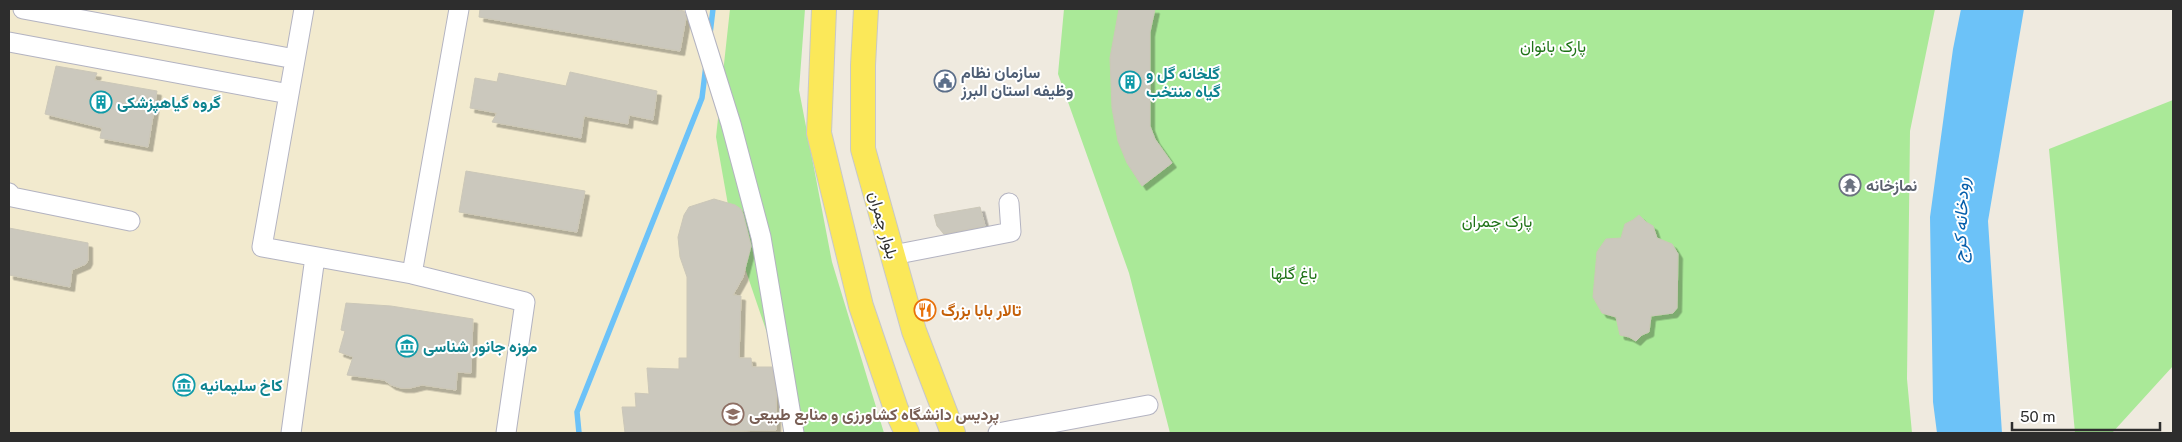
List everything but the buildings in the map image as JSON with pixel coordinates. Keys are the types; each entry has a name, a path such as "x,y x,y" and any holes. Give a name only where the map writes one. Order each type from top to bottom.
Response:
{"main road":[{"path":"824,9 819,133 861,306 896,409 907,433"},
{"name":"بلوار چمران","path":"866,9 862,149 914,331 953,433"}],"street":[{"path":"23,9 295,59"},
{"path":"304,9 262,247 412,274 526,302 506,433"},
{"path":"412,274 459,9"},
{"path":"695,9 731,124 760,236 794,433"},
{"path":"9,42 289,94"},
{"path":"9,193 12,197 130,221"},
{"path":"893,255 1011,232 1008,203"},
{"path":"291,433 316,257"},
{"path":"998,433 1148,405"}],"shaded area":[{"path":"9,9 785,9 779,96 870,433 9,433"}],"green space":[{"path":"730,9 805,9 799,90 832,262 884,433 801,433 733,233 716,137"},
{"name":"پارک چمران","path":"1064,9 1935,9 1910,131 1907,379 1912,433 1170,433 1129,273 1058,74"},
{"path":"2173,100 2173,366 2112,433 2075,433 2049,149"}],"water":[{"name":"رودخانه کرج","path":"1961,9 2024,9 1988,221 2002,433 1937,433 1933,402 1930,217 1953,49"}],"waterway":[{"path":"710,34 713,9"},
{"path":"579,433 577,412 702,98 706,65"}],"place":[{"name":"سازمان نظام وظیفه استان البرز","path":"945,81"},
{"name":"گلخانه گل و گیاه منتخب","path":"1130,82"},
{"name":"گروه گیاهپزشکی","path":"101,102"},
{"name":"نمازخانه","path":"1850,185"},
{"name":"تالار بابا بزرگ","path":"925,310"},
{"name":"موزه جانور شناسی","path":"407,346"},
{"name":"کاخ سلیمانیه","path":"184,385"},
{"name":"پردیس دانشگاه کشاورزی و منابع طبیعی","path":"733,414"}],"park label":[{"name":"پارک بانوان","path":"1553,46"},
{"name":"باغ گلها","path":"1294,273"}]}
